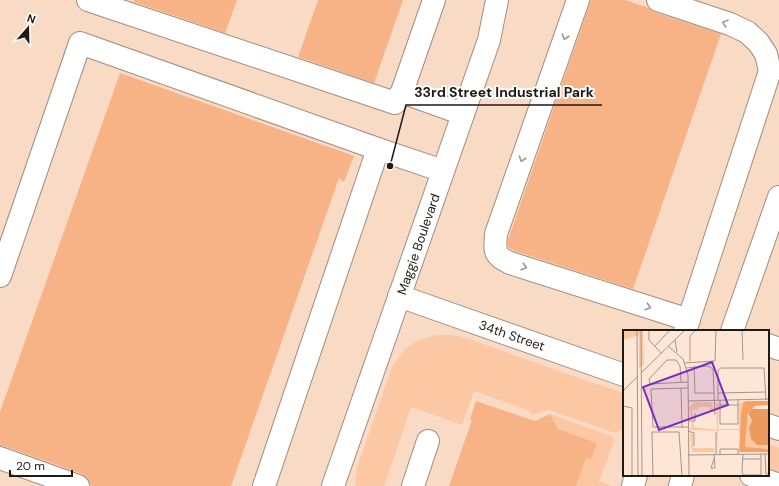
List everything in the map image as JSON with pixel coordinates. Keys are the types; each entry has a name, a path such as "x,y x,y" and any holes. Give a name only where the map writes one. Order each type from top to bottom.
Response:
{"street":[{"path":"88,0 395,103 402,92 434,0"},
{"name":"Maggie Boulevard","path":"333,486 489,40 497,0"},
{"path":"578,0 496,234 496,250 500,258 510,263 687,326 770,71 766,54 758,42 747,32 730,24 658,0"},
{"path":"0,276 80,43 443,171"},
{"path":"402,92 463,114"},
{"path":"264,486 378,149"},
{"path":"732,330 779,197"},
{"name":"34th Street","path":"399,296 623,374"},
{"path":"769,345 779,349"},
{"path":"769,425 779,429"},
{"path":"413,486 428,441"},
{"path":"0,458 78,486"},
{"path":"633,486 636,476"},
{"path":"680,486 684,476"},
{"path":"754,476 779,485"}],"shaded area":[{"path":"0,0 779,0 779,486 0,486"},
{"path":"437,335 453,335 470,339 623,393 623,432 619,430 618,433 612,432 549,410 532,415 528,410 474,391 462,425 411,407 384,486 356,486 355,481 357,468 391,370 395,362 404,351 415,342"},
{"path":"550,414 611,436 615,440 599,481 612,486 576,486 586,458 591,459 597,443 558,429"},
{"path":"769,444 779,448 779,475 769,471"}],"building":[{"path":"134,0 237,0 225,33 134,2"},
{"path":"318,0 403,0 374,83 298,57"},
{"path":"591,0 625,0 649,8 654,12 721,34 633,289 515,251 508,247 508,240"},
{"path":"120,73 354,156 344,182 339,178 231,486 93,486 90,485 87,478 82,474 4,446 0,446 0,412"},
{"path":"476,401 535,421 550,414 558,429 597,443 591,459 586,458 576,486 449,486 472,420 470,419"}],"place":[{"name":"33rd Street Industrial Park","path":"390,166"}]}
